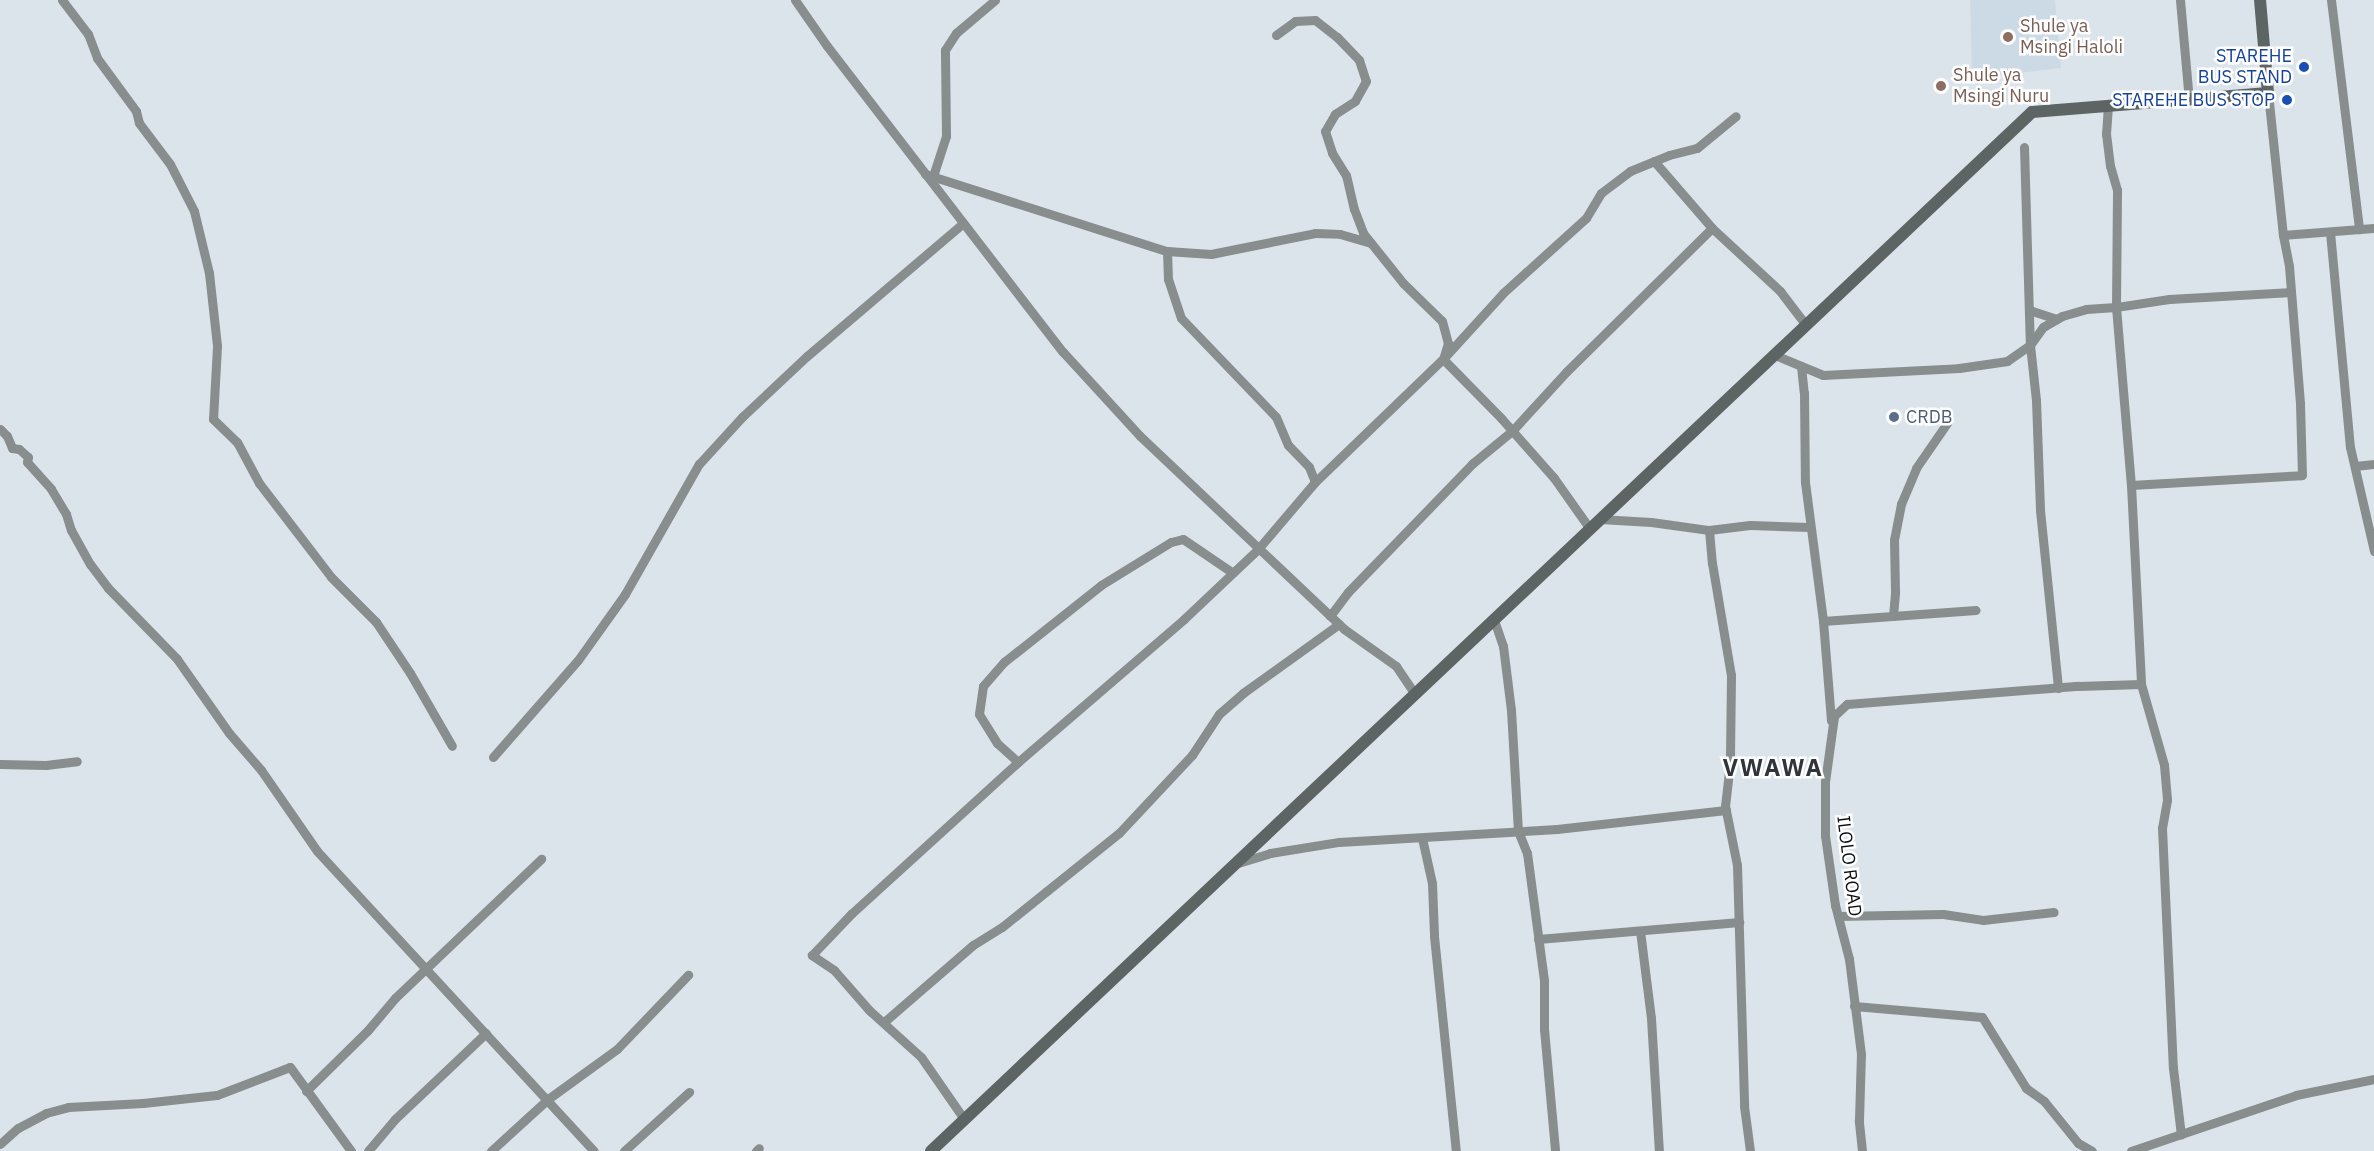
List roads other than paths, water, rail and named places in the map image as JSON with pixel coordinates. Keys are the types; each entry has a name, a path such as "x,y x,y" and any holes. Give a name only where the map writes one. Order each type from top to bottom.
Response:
{"street":[{"path":"62,0 88,34 97,58 136,111 139,123 170,164 194,212 208,273 217,346 213,419 237,442 259,483 331,577 376,622 410,673 452,746"},
{"path":"795,0 1063,352 1140,436 1258,549 1339,624 1396,666 1415,694"},
{"path":"929,175 946,135 945,50 956,33 995,0"},
{"path":"2180,0 2189,100"},
{"path":"2132,485 2302,475 2291,292 2283,235 2260,0"},
{"path":"2331,0 2358,229"},
{"path":"1276,35 1295,21 1315,20 1337,37 1359,60 1366,81 1355,101 1335,114 1326,131 1332,153 1347,175 1354,209 1363,232 1403,283 1442,321 1448,343 1443,359"},
{"path":"936,1150 964,1119 2032,112 2268,93"},
{"path":"2108,106 2106,134 2110,166 2117,190 2116,307 2132,485 2141,684 2164,765 2167,801 2162,828 2173,1068 2181,1135"},
{"path":"964,1119 921,1057 869,1010 834,970 812,955 851,914 1018,762 1184,619 1258,549 1316,482 1443,359 1503,293 1586,218 1601,194 1630,171 1697,148 1736,116"},
{"path":"2024,147 2030,345 2036,400 2040,510 2058,688"},
{"path":"1654,161 1712,228 1780,291 1806,325"},
{"path":"929,175 1167,251 1211,254 1315,233 1340,234 1371,243"},
{"path":"493,757 578,660 625,594 699,464 742,417 807,356 963,223"},
{"path":"1330,616 1348,592 1466,471 1512,431 1566,372 1712,228"},
{"path":"2283,235 2374,228"},
{"path":"2330,232 2350,447 2374,551"},
{"path":"1167,251 1168,279 1181,318 1276,417 1288,446 1309,467 1316,482"},
{"path":"1774,355 1823,375 1959,368 2007,361 2030,345 2043,327 2057,319 2086,309 2116,307 2169,298 2291,292"},
{"path":"2030,310 2057,319"},
{"path":"1443,359 1554,478 1590,529"},
{"path":"1801,366 1804,393 1805,482 1809,527 1823,621 1832,727"},
{"path":"1893,616 1894,540 1901,504 1916,468 1947,423"},
{"path":"0,429 7,436 12,448 18,449 28,457 27,462 51,489 90,564 108,588 177,659 229,734 261,770 317,851 594,1151"},
{"path":"2355,466 2374,464"},
{"path":"1600,519 1651,522 1709,530 1750,525 1809,527"},
{"path":"1709,530 1712,563 1731,675 1732,712 1726,810 1737,865 1744,1106 1750,1151"},
{"path":"1018,762 997,743 979,714 983,686 1004,662 1101,585 1171,542 1183,539 1233,573"},
{"path":"1823,621 1976,609"},
{"path":"1494,620 1503,646 1518,831 1527,853 1544,981 1544,1029 1555,1151"},
{"path":"884,1022 973,945 1002,927 1119,834 1192,755 1219,714 1243,693 1339,624"},
{"name":"ILOLO ROAD","path":"1862,1151 1859,1120 1861,1054 1849,959 1838,916 1825,836 1825,782 1834,716 1847,704 2141,684"},
{"path":"0,764 46,765 77,761"},
{"path":"1235,863 1270,853 1339,842 1518,831 1726,810"},
{"path":"1422,838 1432,883 1434,936 1456,1151"},
{"path":"306,1091 368,1030 395,998 541,859"},
{"path":"1838,916 1942,914 1983,920 2054,912"},
{"path":"1538,939 1739,922"},
{"path":"1640,931 1651,1018 1659,1151"},
{"path":"491,1151 548,1099 617,1049 688,975"},
{"path":"1854,1006 1982,1017 2026,1088 2044,1101 2079,1143 2092,1151"},
{"path":"368,1151 395,1119 486,1033"},
{"path":"0,1144 18,1128 46,1113 68,1107 143,1104 217,1095 290,1067 351,1151"},
{"path":"2131,1151 2296,1095 2374,1079"},
{"path":"624,1151 689,1092"}],"place":[{"name":"Shule ya Msingi Haloli","path":"2008,37"},
{"name":"STAREHE BUS STAND","path":"2304,67"},
{"name":"Shule ya Msingi Nuru","path":"1941,86"},
{"name":"STAREHE BUS STOP","path":"2287,100"},
{"name":"CRDB","path":"1894,417"}],"district":[{"name":"VWAWA","path":"1773,768"}]}
